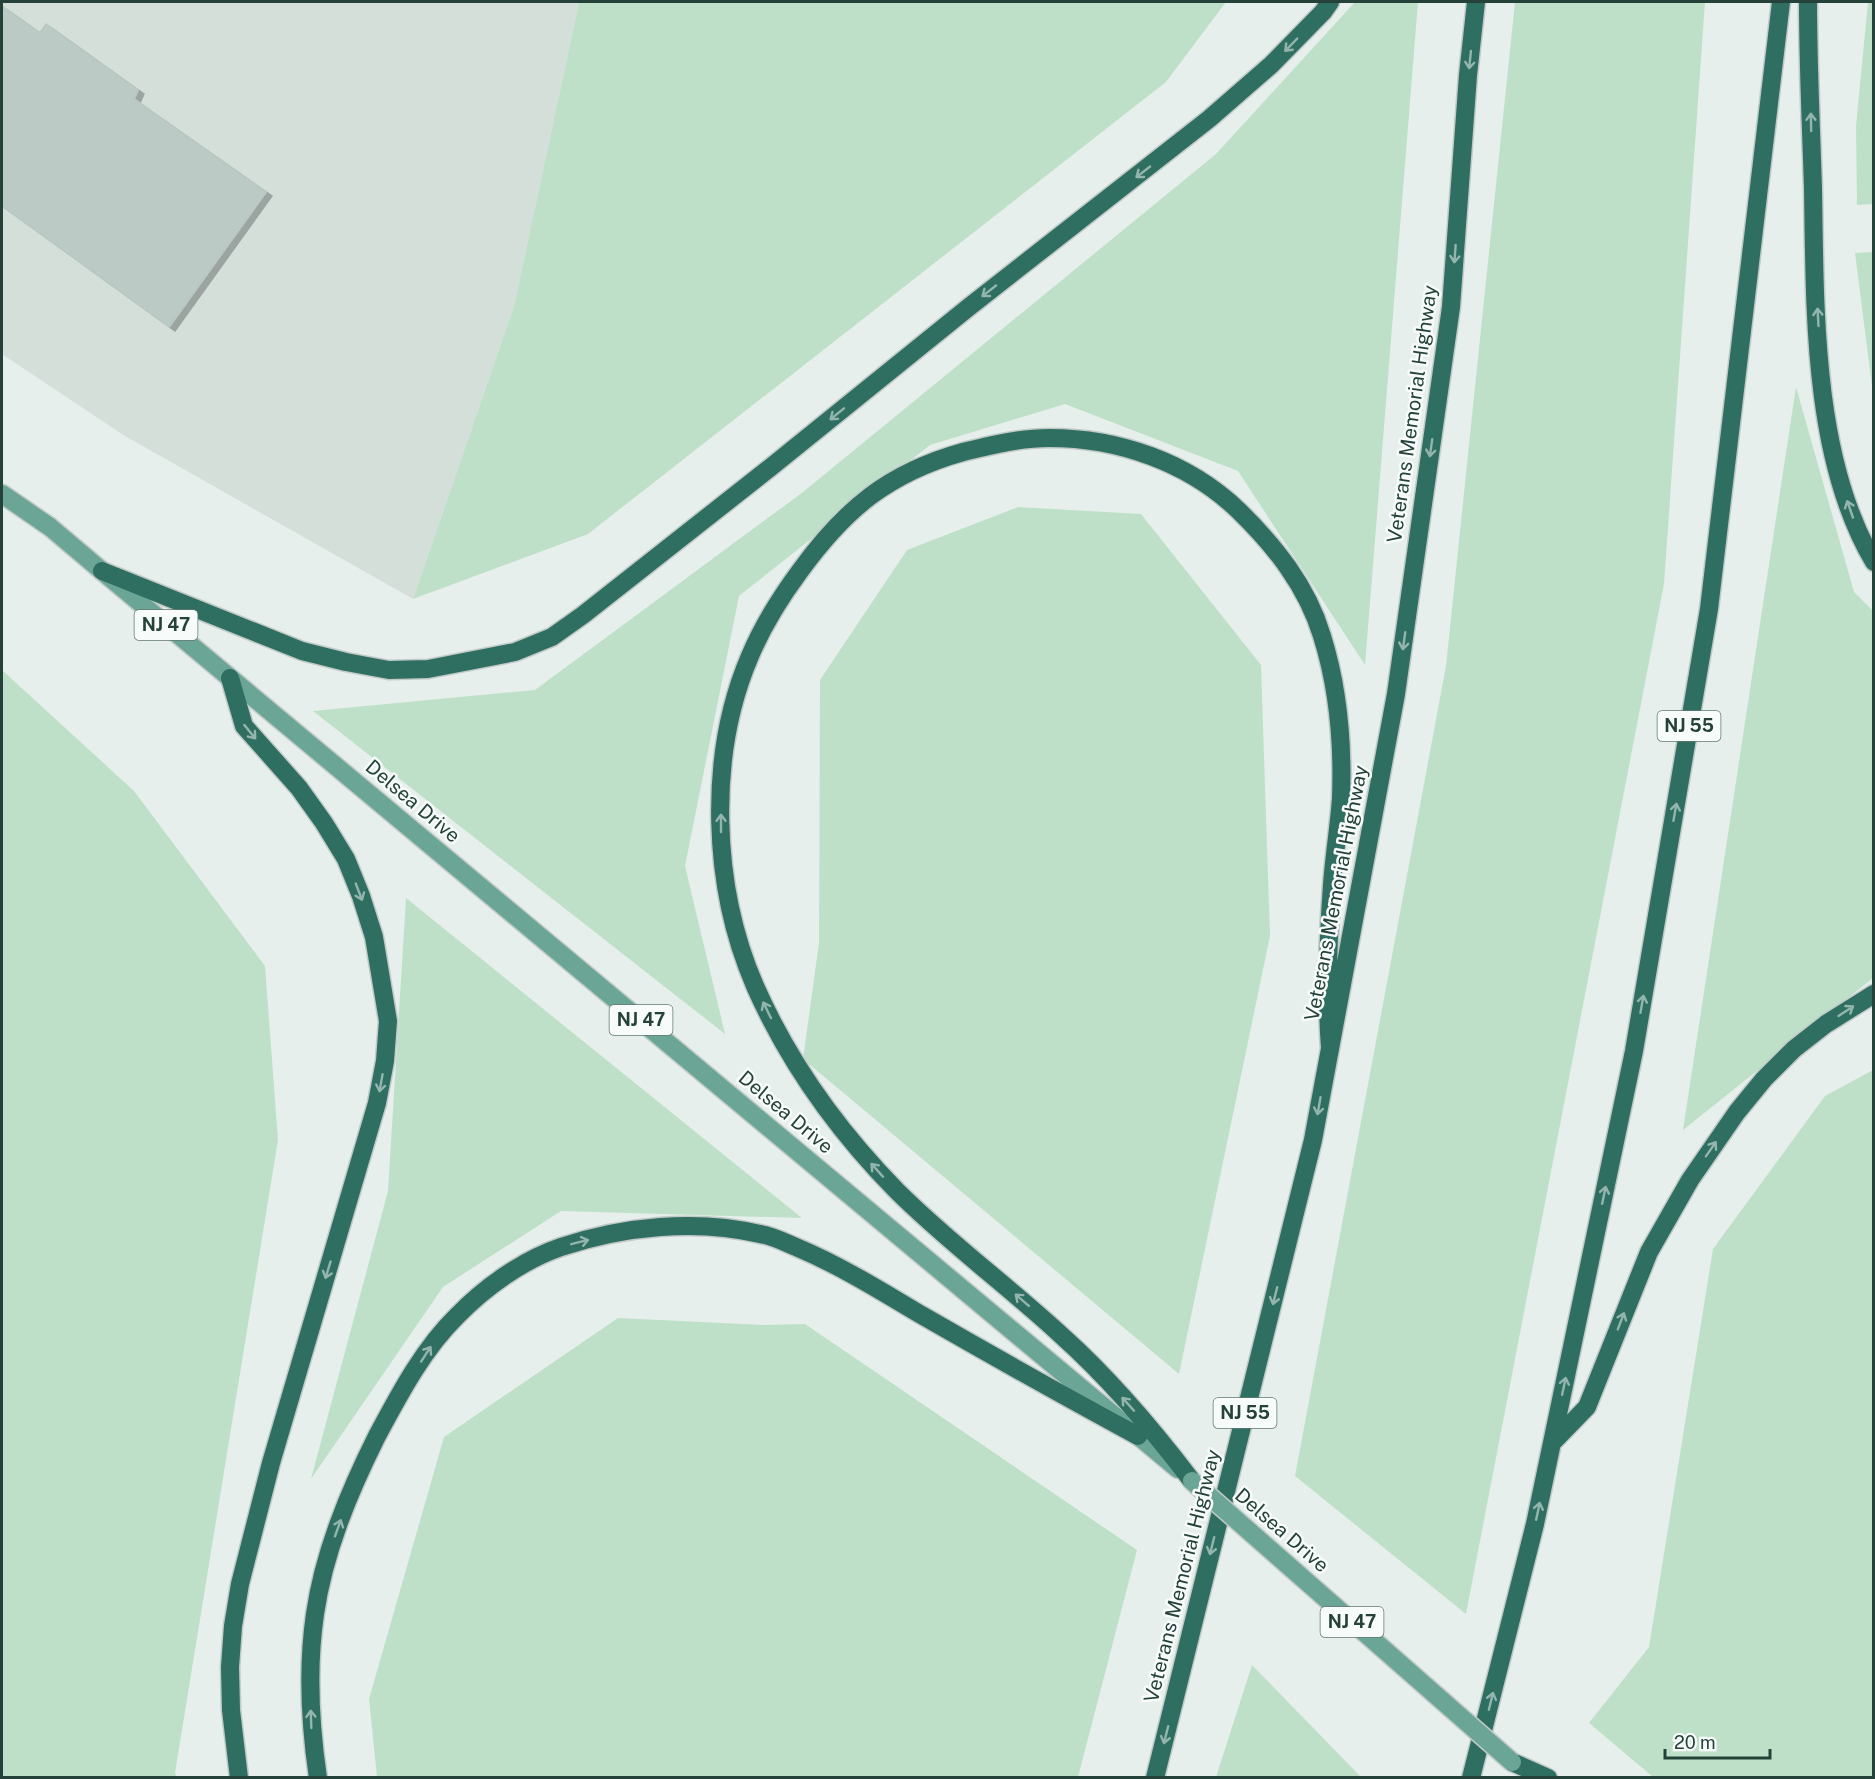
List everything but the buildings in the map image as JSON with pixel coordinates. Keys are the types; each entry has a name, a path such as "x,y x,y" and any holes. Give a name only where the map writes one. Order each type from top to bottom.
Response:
{"highway":[{"path":"102,571 302,651 389,670 428,669 515,652 552,637 762,474 969,307 1209,119 1271,65 1330,2"},
{"name":"Veterans Memorial Highway","path":"1155,1778 1305,1174 1396,694 1451,307 1468,75 1476,2"},
{"name":"NJ 55","path":"1471,1778 1526,1564 1634,1051 1709,609 1781,2"},
{"path":"1808,2 1813,225 1823,393 1839,476 1852,516 1874,562"},
{"path":"1192,1481 1147,1426 1066,1339 898,1192 862,1152 816,1096 794,1062 756,986 740,946 729,908 722,866 720,824 722,783 735,700 748,659 766,621 813,552 841,520 872,493 908,473 947,457 1028,438 1070,438 1112,443 1190,474 1224,497 1258,530 1282,558 1305,594 1321,631 1331,672 1337,714 1341,796 1332,879 1327,1001 1329,1048"},
{"path":"230,678 244,726 300,788 346,859 374,938 388,1021 385,1061 377,1103 271,1463 240,1584 233,1626 230,1667 231,1710 239,1778"},
{"path":"1552,1443 1587,1407 1649,1252 1690,1180 1737,1112 1764,1079 1794,1049 1826,1024 1874,994"},
{"path":"318,1778 312,1742 314,1616 322,1576 349,1496 385,1421 429,1348 456,1317 486,1289 521,1266 560,1247 641,1229 724,1226 765,1234 842,1268 1027,1376 1138,1436"},
{"path":"1512,1762 1548,1778"}],"main road":[{"name":"Delsea Drive","path":"2,494 50,527 1052,1363 1192,1481 1530,1778"}],"shaded area":[{"path":"2,2 579,2 514,306 413,599 125,436 2,354"}],"green space":[{"path":"579,2 1226,2 1166,82 588,534 413,599 514,306"},
{"path":"1355,2 1418,2 1365,665 1238,471 1065,404 930,445 739,596 685,866 725,1034 313,711 535,690 803,492 1216,154"},
{"path":"1515,2 1705,2 1664,584 1466,1614 1295,1476 1446,666"},
{"path":"1868,2 1874,2 1873,204 1857,205 1856,126"},
{"path":"1874,252 1873,394 1855,253"},
{"path":"1796,387 1854,592 1873,611 1873,978 1683,1130"},
{"path":"1018,507 1141,514 1261,665 1270,936 1179,1374 803,1059 819,943 820,680 907,550"},
{"path":"2,670 134,791 265,966 278,1140 175,1773 177,1777 2,1777"},
{"path":"406,898 802,1218 561,1211 443,1287 311,1479 388,1191"},
{"path":"1873,1070 1873,1777 1653,1777 1589,1723 1649,1647 1713,1249 1825,1096"},
{"path":"618,1318 765,1325 805,1324 1137,1550 1078,1777 377,1777 369,1699 444,1437"},
{"path":"1252,1665 1361,1777 1216,1777"}]}
